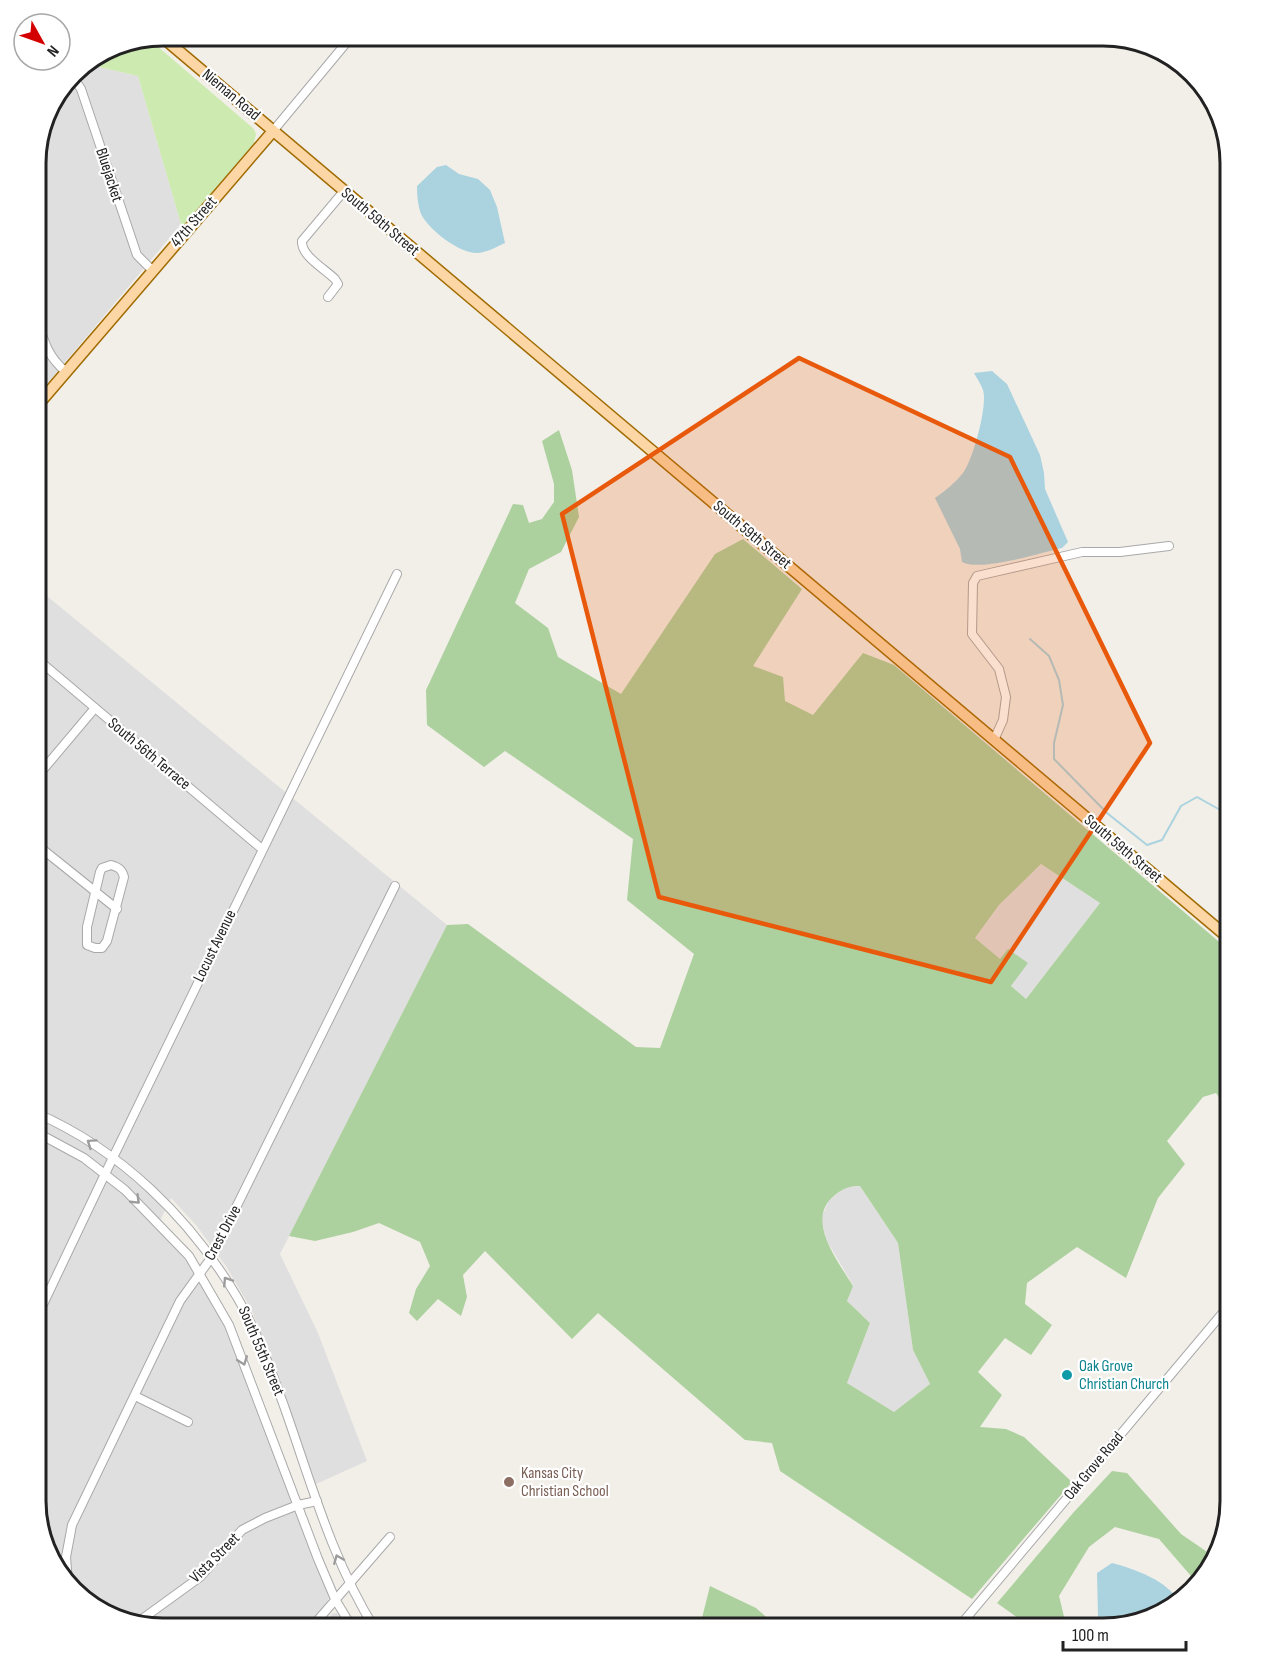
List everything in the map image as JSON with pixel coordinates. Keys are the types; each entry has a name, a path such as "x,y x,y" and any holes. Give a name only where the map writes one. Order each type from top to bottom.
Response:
{"main road":[{"name":"Nieman Road","path":"173,46 273,131"},
{"name":"South 59th Street","path":"273,131 1220,931"},
{"name":"47th Street","path":"47,394 273,131"}],"street":[{"name":"47th Street","path":"273,131 344,46"},
{"name":"Bluejacket","path":"78,84 137,255 152,270"},
{"path":"328,297 338,284 306,252 302,247 302,241 344,191"},
{"path":"47,349 54,362 66,372"},
{"path":"994,740 1003,720 1006,697 999,669 972,634 973,583 977,576 1082,552 1120,552 1169,546"},
{"name":"Locust Avenue","path":"46,1298 397,574"},
{"name":"South 56th Terrace","path":"47,667 262,849"},
{"path":"47,765 95,708"},
{"path":"46,853 117,909"},
{"path":"111,865 123,872 117,909 107,942 102,948 87,945 87,927 96,893 102,868 111,865"},
{"name":"Crest Drive","path":"67,1567 66,1557 72,1525 180,1301 212,1258 395,886"},
{"name":"South 55th Street","path":"46,1117 66,1126 130,1170 178,1215 212,1258 238,1298 253,1327 284,1405 348,1583 369,1618"},
{"name":"South 55th Street","path":"46,1137 84,1158 125,1190 173,1238 200,1273 229,1325 335,1599 346,1618"},
{"name":"Oak Grove Road","path":"966,1618 1220,1315"},
{"path":"135,1396 188,1422"},
{"name":"Vista Street","path":"145,1617 200,1577 242,1530 298,1505 317,1501"},
{"path":"319,1618 390,1537"}],"highlighted area":[{"path":"799,358 1010,457 1150,743 991,982 659,897 562,514"}],"shaded area":[{"path":"98,67 138,76 181,224 47,384 48,149 55,119 62,105 81,81"},
{"path":"47,596 447,925 280,1254 318,1333 367,1461 316,1484 252,1311 226,1266 196,1225 171,1198 157,1227 201,1281 225,1325 328,1591 327,1602 314,1618 141,1616 112,1606 86,1589 66,1566 53,1539 46,1501"},
{"path":"1041,864 1100,903 1026,999 1011,986 1027,963 1000,960 975,938 999,905"},
{"path":"860,1186 898,1243 913,1350 930,1384 894,1412 847,1383 870,1323 847,1301 853,1285 827,1241 821,1219 829,1200 846,1187"},
{"path":"333,1613 337,1613 341,1618 328,1618"}],"green space":[{"path":"158,47 254,129 256,134 254,143 184,225 181,224 138,76 98,67 126,53"},
{"path":"559,430 572,470 579,517 561,552 529,569 515,603 548,628 558,657 621,694 715,554 743,539 802,589 753,666 783,677 785,701 813,715 863,653 894,665 1220,943 1220,1099 1216,1093 1203,1097 1167,1141 1185,1164 1158,1198 1126,1278 1077,1247 1027,1283 1025,1304 1052,1325 1031,1355 1005,1338 978,1372 1002,1395 980,1427 1006,1429 1024,1437 1072,1482 972,1599 780,1471 772,1443 745,1440 598,1313 572,1339 485,1251 463,1275 467,1297 461,1316 438,1299 417,1321 409,1313 416,1289 430,1266 420,1242 379,1223 315,1241 289,1236 447,925 468,924 636,1047 660,1048 694,954 627,900 633,839 505,751 484,767 427,725 426,690 513,504 523,505 529,523 542,519 554,502 554,484 542,441","holes":["1041,864 1100,903 1026,999 1011,986 1028,963 1008,949 1000,959 975,938 999,905","860,1186 898,1243 913,1350 930,1384 894,1412 847,1383 870,1323 847,1301 853,1286 827,1240 823,1228 826,1205 844,1189"]},
{"path":"1112,1471 1127,1473 1181,1534 1209,1553 1192,1578 1159,1539 1115,1527 1089,1547 1059,1596 1064,1618 1018,1618 997,1603 1073,1513"},
{"path":"710,1586 756,1608 767,1618 702,1618"}],"water":[{"path":"446,165 459,174 478,179 490,190 497,207 505,243 485,252 463,250 446,240 425,220 419,208 417,186 437,167"},
{"path":"992,371 1007,384 1040,455 1045,489 1068,542 1062,548 982,565 962,562 960,549 935,498 957,480 967,466 979,432 984,397 974,373"},
{"path":"1112,1563 1140,1572 1159,1582 1174,1595 1141,1612 1126,1616 1099,1618 1097,1573"}],"waterway":[{"path":"1030,639 1049,656 1059,680 1063,705 1054,743 1054,759 1107,813 1147,845 1162,840 1181,806 1197,797 1220,810"}],"place":[{"name":"Oak Grove Christian Church","path":"1067,1375"},
{"name":"Kansas City Christian School","path":"509,1482"}]}
